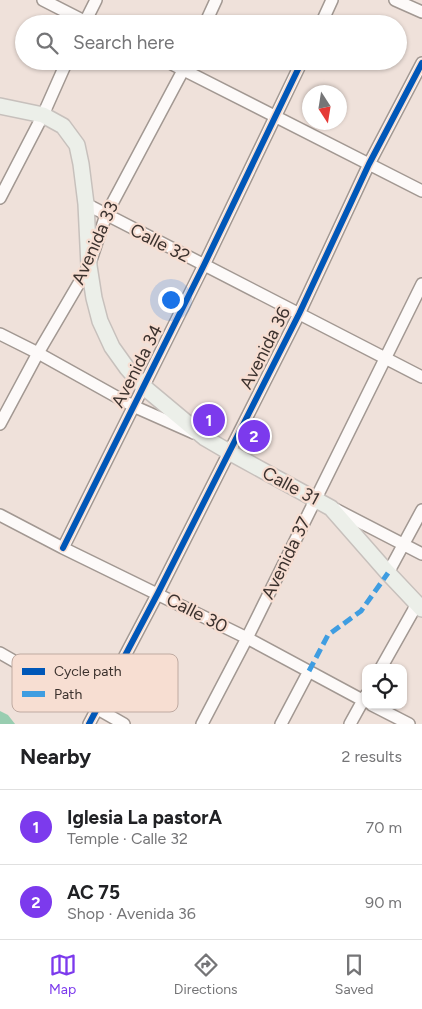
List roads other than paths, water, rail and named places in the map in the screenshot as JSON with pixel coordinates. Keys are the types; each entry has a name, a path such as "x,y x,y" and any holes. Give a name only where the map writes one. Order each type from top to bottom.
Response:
{"main road":[{"path":"0,106 43,115 63,126 77,145 86,204 89,266 100,321 112,347 144,387 205,438"},
{"name":"Calle 31","path":"205,438 332,508"},
{"path":"332,508 419,607"}],"street":[{"path":"43,0 71,15"},
{"path":"89,15 96,0"},
{"path":"209,15 216,0"},
{"path":"325,15 332,0"},
{"path":"395,0 422,12"},
{"name":"Avenida 36","path":"126,654 299,314 369,164 422,63"},
{"path":"0,198 43,115 63,70"},
{"name":"Avenida 33","path":"0,424 38,353 89,266 106,215 184,70"},
{"path":"193,70 275,117 422,191"},
{"name":"Avenida 34","path":"63,548 204,265 298,70"},
{"name":"Calle 32","path":"86,204 422,377"},
{"name":"Avenida 37","path":"202,724 247,638 314,498 422,284"},
{"name":"Calle 31","path":"0,334 133,406 205,438"},
{"name":"Calle 31","path":"332,508 422,554"},
{"path":"388,573 422,510"},
{"name":"Calle 30","path":"0,515 362,697"},
{"path":"383,664 419,607"},
{"path":"0,653 12,660"},
{"path":"281,724 310,671"},
{"path":"350,724 362,707"},
{"name":"Calle 30","path":"382,709 408,724"},
{"name":"Avenida 36","path":"89,724 95,712"},
{"path":"102,712 124,724"}],"place":[{"name":"Iglesia La pastorA","path":"209,420"},
{"name":"AC 75","path":"254,436"}]}
